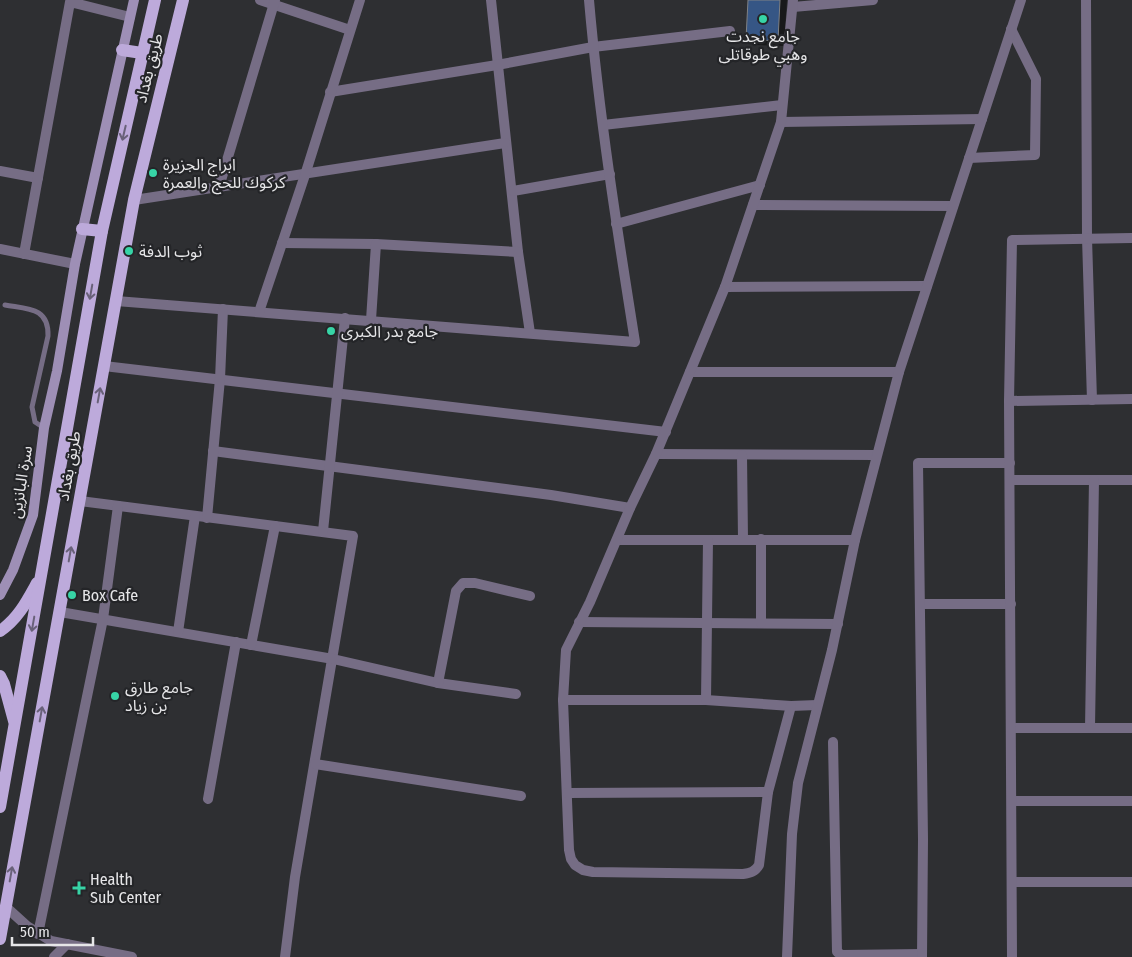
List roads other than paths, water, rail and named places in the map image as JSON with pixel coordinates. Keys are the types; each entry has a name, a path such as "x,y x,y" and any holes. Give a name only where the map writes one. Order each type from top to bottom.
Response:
{"main road":[{"name":"سرة البانزين","path":"0,594 13,570 33,516 44,428 57,371 74,268 134,0"},
{"name":"طريق بغداد","path":"0,807 3,779 15,724 102,231 155,0"},
{"name":"طريق بغداد","path":"0,939 134,200 179,1"},
{"path":"122,50 142,53"},
{"path":"82,229 102,231"},
{"path":"0,631 10,624 18,614 42,574"},
{"path":"0,676 15,724"}],"street":[{"path":"260,0 274,2 350,30"},
{"path":"259,312 305,175 360,0"},
{"path":"491,0 505,143 530,333"},
{"path":"116,300 635,342 616,224 593,47 589,0"},
{"path":"791,706 768,792 759,865 751,873 607,872 583,870 575,866 569,850 566,793 563,700 566,650 590,602 630,508 666,432 725,287 781,122 793,4 873,0"},
{"path":"787,957 792,834 798,783 838,624 855,540 899,372 1021,0"},
{"path":"1086,0 1088,238 1092,400"},
{"path":"24,254 70,2 130,17"},
{"path":"219,188 274,2"},
{"path":"969,158 1035,155 1036,79 1011,30"},
{"path":"330,92 497,65 593,47 730,31"},
{"path":"603,125 782,105"},
{"path":"781,122 982,118"},
{"path":"134,200 505,143"},
{"path":"0,171 38,178"},
{"path":"512,191 610,174"},
{"path":"616,224 760,185"},
{"path":"753,205 953,206"},
{"path":"1012,957 1009,401 1012,240 1132,238"},
{"path":"282,243 376,244 518,252"},
{"path":"371,320 376,244"},
{"path":"0,249 74,268"},
{"path":"725,287 927,286"},
{"path":"207,518 220,379 224,309"},
{"path":"323,532 345,318"},
{"path":"104,366 666,432"},
{"path":"690,372 899,372"},
{"path":"1009,401 1132,399"},
{"path":"213,451 630,508"},
{"path":"656,454 876,455"},
{"path":"742,455 743,539"},
{"path":"833,742 837,952 842,955 922,956 923,839 918,462 1010,464"},
{"path":"1010,480 1132,480"},
{"path":"1090,728 1094,480"},
{"path":"80,501 353,536 295,877 285,957"},
{"path":"38,934 103,619 118,506"},
{"path":"178,632 195,516"},
{"path":"251,644 275,526"},
{"path":"761,539 761,623"},
{"path":"617,540 855,540"},
{"path":"706,700 708,540"},
{"path":"438,683 456,591 463,583 475,583 530,596"},
{"path":"920,604 1011,604"},
{"path":"60,612 333,659 438,683 516,694"},
{"path":"579,622 838,624"},
{"path":"208,799 236,642"},
{"path":"563,700 706,700 791,706 817,705"},
{"path":"1011,728 1132,728"},
{"path":"315,764 521,796"},
{"path":"566,793 768,792"},
{"path":"1012,801 1132,801"},
{"path":"1012,882 1132,882"},
{"path":"6,907 38,934 51,941 132,957"},
{"path":"54,957 67,944"}],"lane":[{"name":"سرة البانزين","path":"5,305 33,310 45,318 48,325 48,336 32,407 35,422 44,428"}],"place":[{"name":"جامع نجدت وهبي طوقاتلى","path":"763,19"},
{"name":"ابراج الجزيرة كركوك للحج والعمرة","path":"153,173"},
{"name":"ثوب الدفة","path":"129,251"},
{"name":"جامع بدر الكبرى","path":"331,331"},
{"name":"Box Cafe","path":"72,595"},
{"name":"جامع طارق بن زياد","path":"115,696"},
{"name":"Health Sub Center","path":"79,888"}]}
